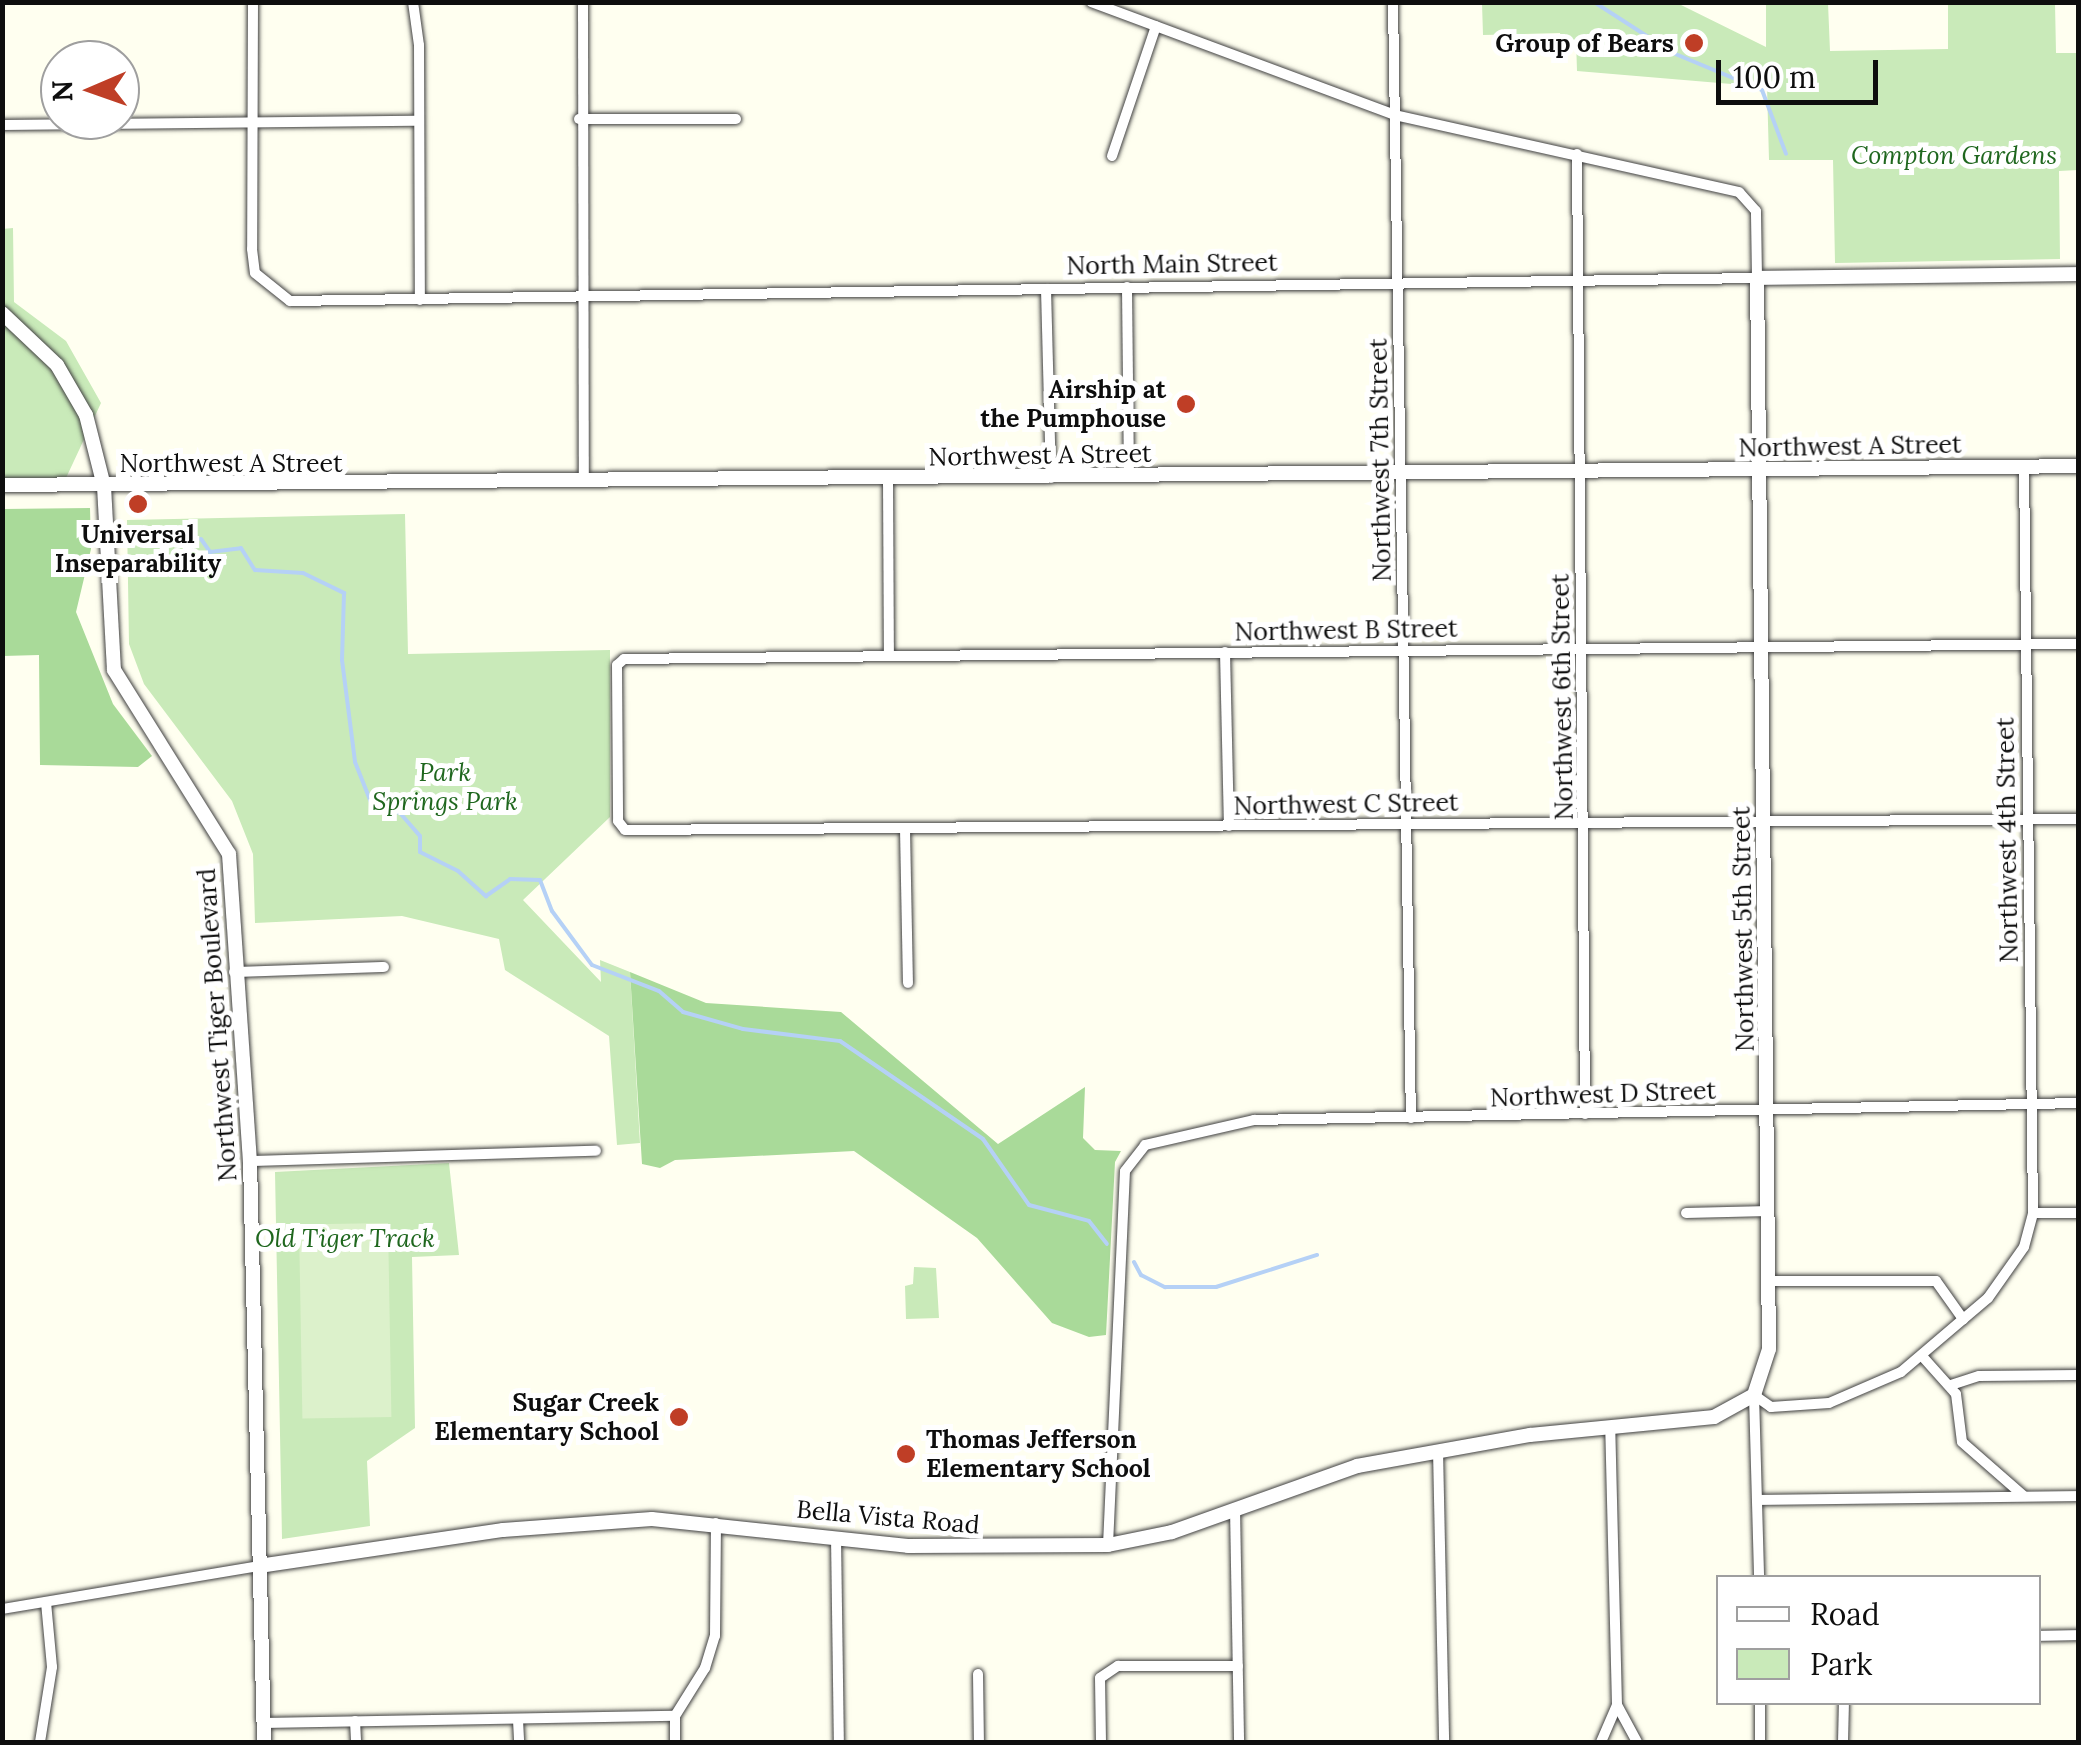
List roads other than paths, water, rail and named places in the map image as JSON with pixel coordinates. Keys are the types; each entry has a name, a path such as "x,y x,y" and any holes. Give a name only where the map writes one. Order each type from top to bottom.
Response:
{"street":[{"path":"251,121 253,2"},
{"path":"413,2 419,44 415,122 420,300"},
{"path":"582,2 580,299 584,481"},
{"path":"1091,2 1395,115 1739,192 1756,211 1758,278"},
{"name":"Northwest 7th Street","path":"1393,2 1411,1118"},
{"path":"1112,156 1156,26"},
{"path":"580,120 736,118"},
{"name":"North Main Street","path":"251,121 255,273 269,290 290,301 580,299 1398,281 2078,274"},
{"path":"2,125 415,122"},
{"name":"Northwest 6th Street","path":"1577,154 1585,1114"},
{"name":"Northwest 5th Street","path":"1758,278 1769,1280 1769,1349 1754,1395 1759,1575"},
{"path":"1127,288 1129,477"},
{"path":"1046,290 1052,478"},
{"name":"Northwest Tiger Boulevard","path":"2,313 56,365 86,416 104,486 114,670 229,854 233,972 250,1160 264,1742"},
{"name":"Northwest 4th Street","path":"2024,466 2033,1214"},
{"name":"Northwest A Street","path":"2,485 888,480 2078,466"},
{"path":"888,480 889,656"},
{"name":"Northwest B Street","path":"618,821 617,666 624,659 2078,644"},
{"path":"1226,652 1229,826"},
{"name":"Northwest C Street","path":"618,821 625,830 906,830 2078,818"},
{"path":"906,830 908,983"},
{"path":"233,972 384,967"},
{"name":"Northwest D Street","path":"1108,1545 1125,1171 1134,1153 1145,1145 1254,1120 2078,1103"},
{"path":"250,1160 596,1151"},
{"path":"1686,1213 1768,1211"},
{"path":"1754,1395 1772,1407 1829,1403 1870,1388 1922,1356 2004,1280 2024,1247 2033,1214 2078,1213"},
{"path":"1769,1280 1936,1281 1962,1319"},
{"path":"1922,1356 1951,1386 1962,1442 2024,1496"},
{"path":"1951,1386 1979,1376 2078,1375"},
{"name":"Bella Vista Road","path":"2,1609 260,1566 606,1520 716,1522 908,1546 1108,1545 1172,1532 1357,1466 1438,1450 1610,1426 1714,1417 1754,1395"},
{"path":"1601,1742 1617,1705 1610,1426"},
{"path":"1438,1450 1444,1742"},
{"path":"1758,1500 2078,1496"},
{"path":"1236,1508 1238,1742"},
{"path":"675,1742 675,1716 705,1668 715,1636 716,1522"},
{"path":"836,1538 839,1742"},
{"path":"40,1742 52,1667 46,1602"},
{"path":"2041,1636 2078,1635"},
{"path":"1101,1742 1100,1678 1118,1666 1238,1666"},
{"path":"978,1674 979,1742"},
{"path":"1617,1705 1637,1742"},
{"path":"1760,1705 1760,1742"},
{"path":"1844,1705 1844,1742"},
{"path":"263,1723 675,1716"},
{"path":"518,1720 519,1742"},
{"path":"356,1722 356,1742"}],"waterway":[{"path":"1594,2 1673,53 1762,90 1786,154"},
{"path":"201,539 210,552 241,548 255,570 303,573 344,593 342,660 355,762 372,805 400,813 420,836 420,852 458,871 486,896 510,879 540,880 552,911 592,965 659,991 683,1012 743,1029 840,1041 983,1139 1029,1205 1089,1221 1107,1244"},
{"path":"1134,1262 1141,1275 1165,1287 1216,1287 1317,1255"}],"place":[{"name":"Group of Bears","path":"1694,43"},
{"name":"Airship at the Pumphouse","path":"1186,404"},
{"name":"Universal Inseparability","path":"138,504"},
{"name":"Sugar Creek Elementary School","path":"679,1417"},
{"name":"Thomas Jefferson Elementary School","path":"906,1454"}],"park label":[{"name":"Compton Gardens","path":"1954,155"},
{"name":"Park Springs Park","path":"445,788"},
{"name":"Old Tiger Track","path":"345,1238"}]}
